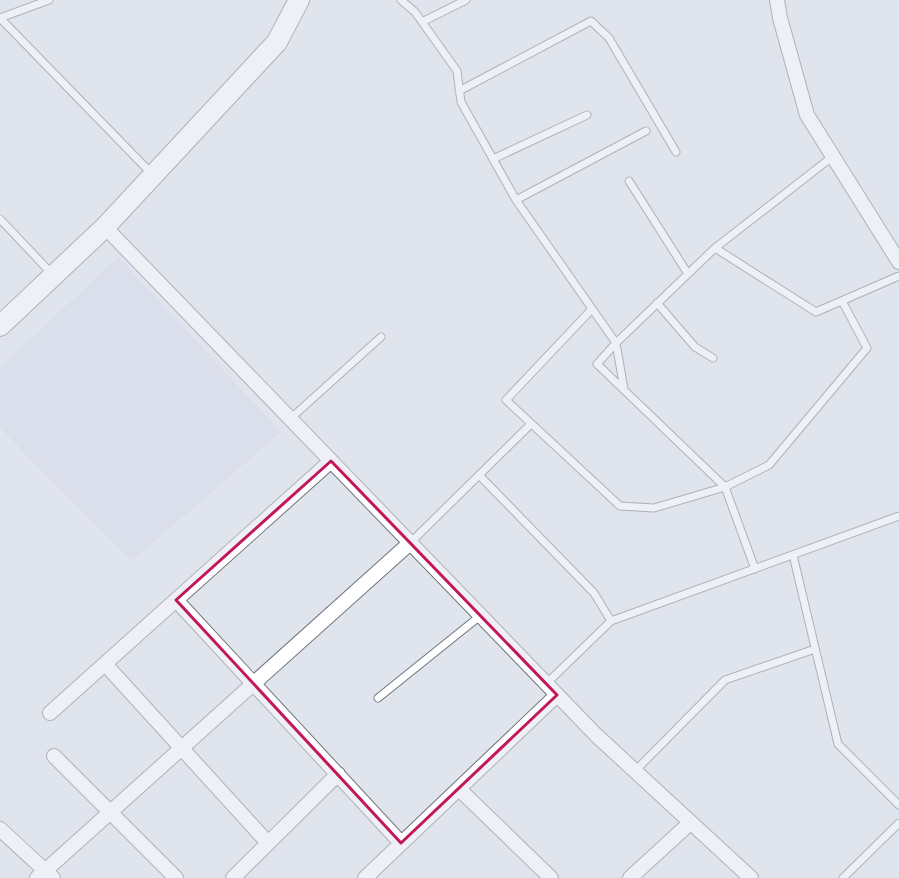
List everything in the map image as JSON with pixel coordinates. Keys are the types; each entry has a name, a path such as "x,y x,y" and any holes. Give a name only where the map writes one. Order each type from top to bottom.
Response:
{"street":[{"path":"0,326 104,227 277,42 299,0"},
{"path":"777,0 780,18 807,116 899,262"},
{"path":"104,227 557,696 635,772 751,878"},
{"path":"50,713 331,461"},
{"path":"0,829 45,876 110,812 410,543"},
{"path":"176,600 401,843"},
{"path":"105,664 268,843"},
{"path":"365,878 557,696"},
{"path":"54,756 176,878"},
{"path":"233,878 338,774"},
{"path":"459,789 552,878"},
{"path":"630,878 690,823"}],"lane":[{"path":"48,0 0,18 154,175"},
{"path":"401,0 415,12 457,71 461,102 516,200 616,343 624,389"},
{"path":"422,22 466,0"},
{"path":"460,91 591,21 609,38 676,152"},
{"path":"494,159 588,115"},
{"path":"516,200 646,131"},
{"path":"754,569 725,488 597,364 616,343 715,248 832,157"},
{"path":"629,181 688,274"},
{"path":"0,219 54,276"},
{"path":"715,248 816,312 899,276"},
{"path":"592,309 506,400 620,506 654,508 725,488 769,465 867,348 842,300"},
{"path":"658,304 695,347 713,358"},
{"path":"290,419 381,337"},
{"path":"410,543 531,424"},
{"path":"479,475 594,593 611,621"},
{"path":"546,684 611,621 899,516"},
{"path":"793,555 838,744 899,806"},
{"path":"378,698 480,616"},
{"path":"635,772 725,680 816,649"},
{"path":"843,878 899,823"}],"highlighted area":[{"path":"331,461 557,695 401,843 176,600"}],"shaded area":[{"path":"118,257 281,432 132,561 0,428 0,368"}]}
